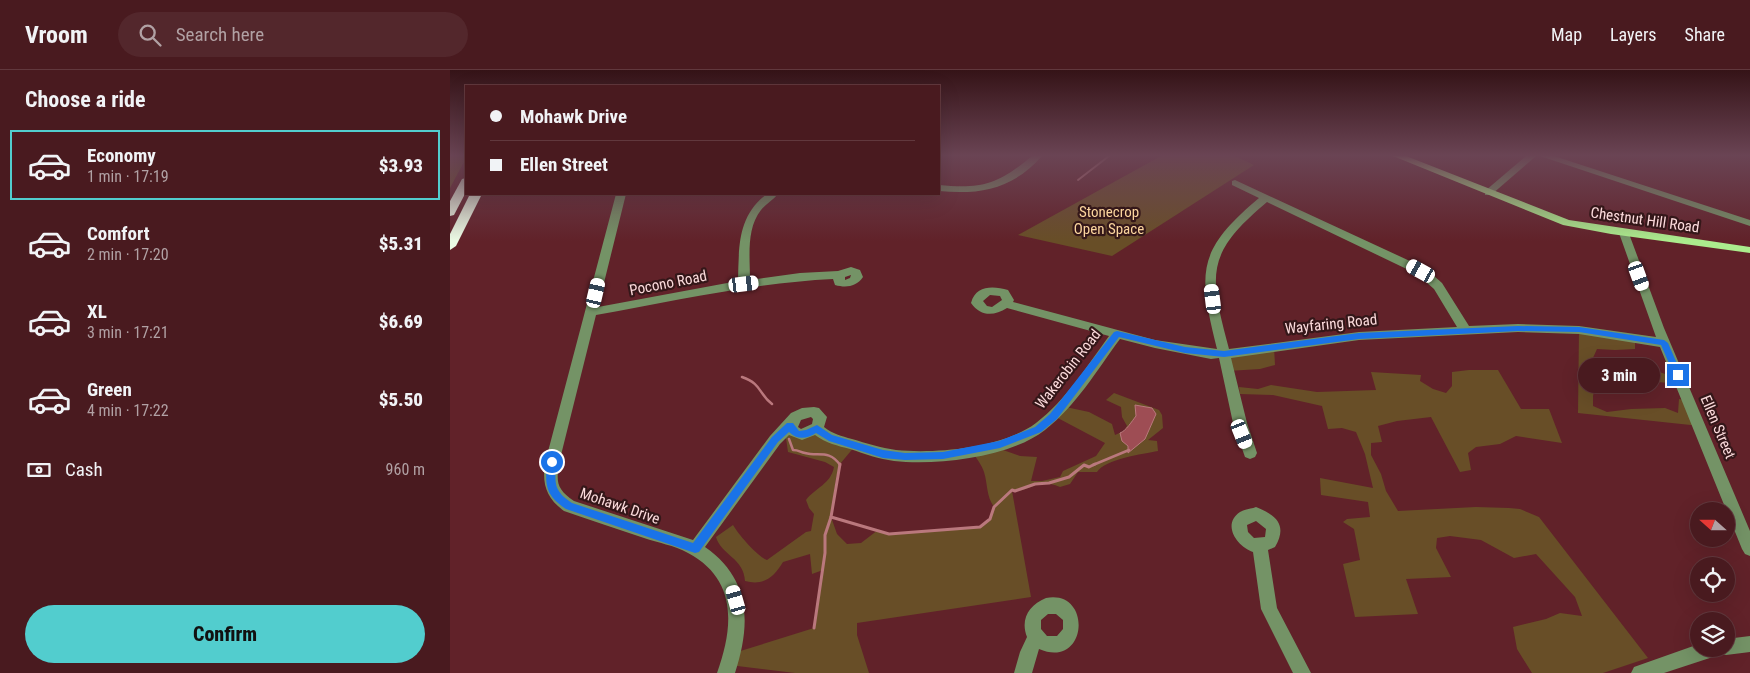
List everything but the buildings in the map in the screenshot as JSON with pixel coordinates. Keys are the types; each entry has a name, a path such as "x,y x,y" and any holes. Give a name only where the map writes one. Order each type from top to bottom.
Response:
{"highway":[{"path":"450,212 464,184"},
{"path":"450,246 476,195"}],"main road":[{"name":"Chestnut Hill Road","path":"1466,184 1561,221 1624,233 1750,250"}],"street":[{"path":"940,188 965,191 988,188 997,184"},
{"path":"1237,184 1421,271 1438,286 1465,330"},
{"path":"1488,193 1499,184"},
{"path":"1631,184 1750,223"},
{"name":"Mohawk Drive","path":"621,195 552,462 550,484 558,499 569,506 695,549 718,567 733,589 736,600 738,634 726,673"},
{"path":"744,284 746,242 751,215 763,201 772,195"},
{"path":"1250,453 1242,434 1224,354 1213,299 1212,264 1223,240 1233,226 1265,198"},
{"name":"Ellen Street","path":"1624,233 1664,343 1750,549"},
{"name":"Pocono Road","path":"592,312 744,284 800,277 839,275"},
{"name":"Wayfaring Road","path":"1006,304 1173,348 1224,354 1342,338 1465,330 1564,329 1606,333 1664,343"},
{"name":"Wakerobin Road","path":"695,549 775,440 799,414 814,412 820,417 817,428 829,438 883,454 905,456 943,455 1000,444 1038,429 1054,416 1117,334"},
{"path":"790,425 793,432 802,435 817,428"},
{"path":"1260,546 1269,609 1302,673"},
{"path":"1023,673 1028,652 1036,638"},
{"path":"1735,646 1750,644"},
{"path":"1640,673 1690,656"}],"green space":[{"name":"Stonecrop Open Space","path":"1110,184 1224,184 1112,256 1018,235"},
{"path":"1579,330 1635,338 1635,349 1597,349 1592,360 1616,377 1616,384 1601,383 1595,387 1593,406 1607,412 1665,408 1678,413 1679,399 1689,401 1700,426 1578,413"},
{"path":"1274,347 1275,365 1260,369 1228,371 1224,354"},
{"path":"1636,364 1668,375 1678,375 1682,384 1645,381 1634,385 1626,374"},
{"path":"1498,370 1521,409 1549,409 1562,443 1516,436 1500,444 1476,447 1468,453 1471,470 1460,472 1431,417 1397,421 1378,426 1382,442 1371,443 1371,455 1381,474 1386,491 1398,511 1476,507 1509,508 1520,509 1539,517 1648,658 1603,673 1532,673 1517,649 1513,627 1546,619 1560,613 1582,616 1575,597 1536,554 1514,558 1481,540 1450,536 1437,538 1436,548 1451,577 1406,579 1418,614 1355,617 1343,564 1360,560 1354,529 1343,522 1347,519 1370,517 1368,502 1321,495 1320,478 1373,488 1365,454 1356,432 1342,428 1328,429 1322,406 1273,395 1240,394 1239,387 1258,389 1271,385 1317,392 1376,390 1371,372 1421,375 1420,381 1433,389 1446,393 1452,386 1452,372"},
{"path":"1114,393 1159,410 1162,415 1163,428 1148,440 1157,441 1158,451 1116,460 1101,467 1097,472 1078,472 1070,484 1060,487 1052,484 1039,484 1019,491 1012,491 1031,597 857,623 857,635 869,673 795,673 729,665 734,653 814,628 823,570 812,574 810,554 783,562 768,579 758,582 745,581 741,567 722,548 716,537 733,525 748,545 767,560 806,532 811,531 814,514 806,500 830,478 834,467 825,462 788,452 786,438 775,440 791,429 812,432 855,446 840,464 836,478 831,517 837,534 847,544 861,543 878,530 889,534 980,527 990,519 994,507 988,495 983,469 972,451 1003,450 1020,456 1037,457 1031,481 1042,481 1060,477 1063,471 1096,456 1105,443 1054,416 1061,406 1089,412 1112,424 1115,435 1124,431 1127,426 1122,417 1121,407 1106,400"}],"shaded area":[{"path":"1135,405 1152,408 1156,414 1145,439 1128,453 1128,446 1122,441 1120,433 1127,428 1136,416"}],"waterway":[{"path":"742,377 757,386 772,404"},
{"path":"789,439 793,450 803,453 828,455 840,465"},
{"path":"1093,465 1129,450"},
{"path":"831,517 840,465"},
{"path":"831,517 889,534 980,527 990,519 994,507 1012,490 1015,491 1035,484 1049,483 1069,477 1084,465 1089,467 1093,465"},
{"path":"814,628 825,553 825,535 831,517"}],"route":[{"path":"552,462 550,484 553,492 558,499 569,506 695,549 775,440 790,425 793,432 797,434 807,434 817,428 829,438 883,454 905,456 943,455 972,451 1000,444 1021,438 1038,429 1054,416 1117,334 1185,350 1224,354 1359,336 1518,328 1579,330 1664,343 1678,375"}]}
